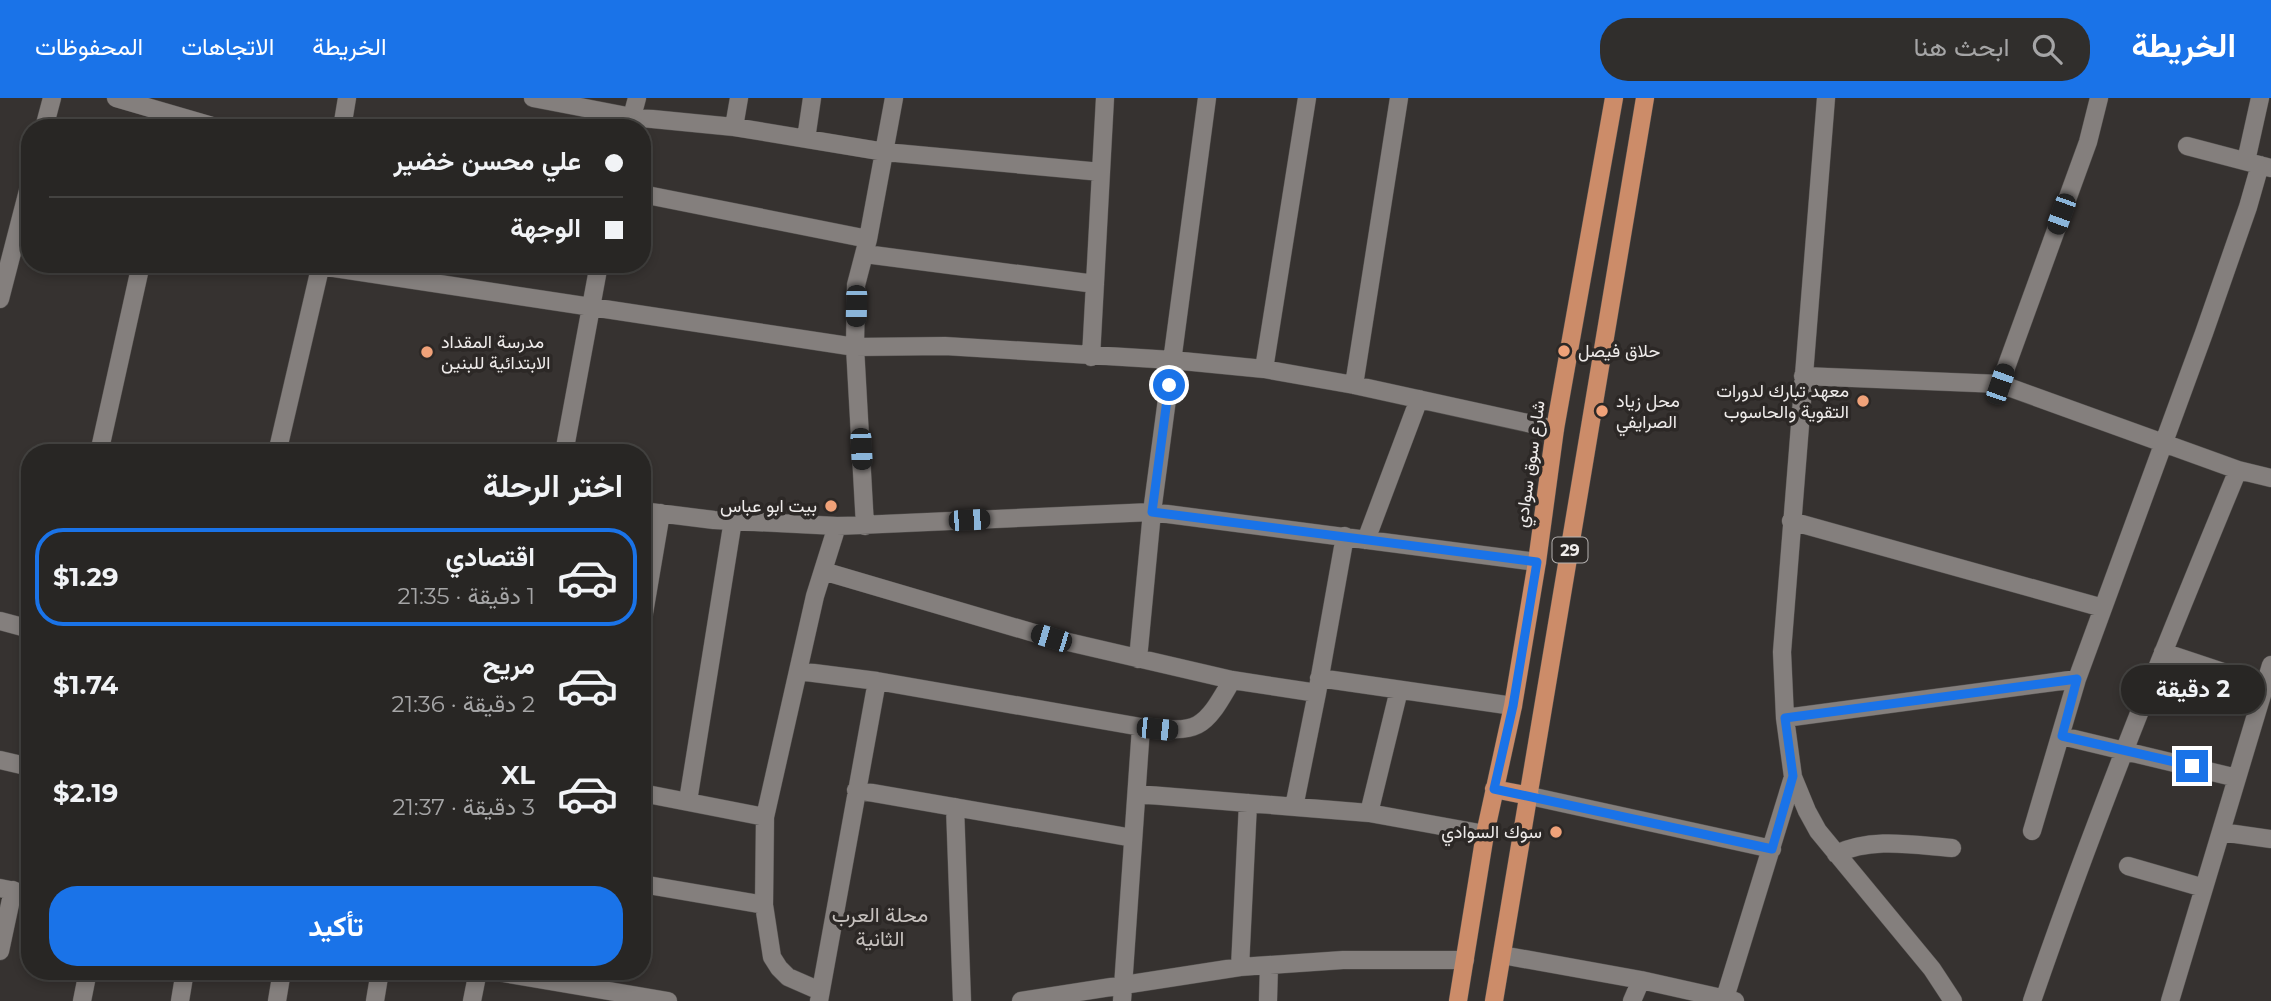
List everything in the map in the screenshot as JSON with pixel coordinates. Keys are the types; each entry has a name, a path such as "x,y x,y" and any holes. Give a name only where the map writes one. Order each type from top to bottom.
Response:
{"main road":[{"name":"شارع سوق سوادي","path":"1458,1001 1485,834 1513,706 1537,562 1555,429 1614,98"},
{"name":"29","path":"1494,1001 1645,98"},
{"path":"1494,789 1530,796"}],"street":[{"path":"46,119 52,98"},
{"path":"116,98 165,119"},
{"path":"344,119 347,98"},
{"path":"533,98 614,119"},
{"path":"631,119 636,98"},
{"path":"734,128 739,98"},
{"path":"806,139 812,98"},
{"path":"865,526 855,347 856,285 867,247 894,98"},
{"path":"1091,356 1105,98"},
{"path":"1138,659 1152,512 1207,98"},
{"path":"1264,369 1307,98"},
{"path":"1354,385 1399,98"},
{"path":"1826,98 1782,652 1785,718 1793,776 1818,831 1932,969 1953,1001"},
{"path":"2000,384 2088,142 2099,98"},
{"path":"2032,831 2077,679 2213,308 2259,165 2260,98"},
{"path":"651,124 734,128 885,152 1101,172"},
{"path":"2187,146 2259,165"},
{"path":"651,196 867,247 1095,284"},
{"path":"0,299 21,218"},
{"path":"101,444 139,273"},
{"path":"279,444 319,273"},
{"path":"371,273 855,347 945,346 1172,360 1264,369 1354,385 1555,429"},
{"path":"566,444 597,273"},
{"path":"1803,376 2000,384 2238,470 2271,478"},
{"path":"1366,540 1419,400"},
{"path":"2032,1001 2066,900 2124,749 2238,470"},
{"path":"651,512 837,526 1152,512 1537,562"},
{"path":"651,572 661,513"},
{"path":"688,801 733,520"},
{"path":"1791,521 2103,608"},
{"path":"837,526 797,671 765,817 764,905 768,944 779,968 788,977 820,996 877,681"},
{"path":"1294,807 1345,536"},
{"path":"823,571 1051,638 1232,680 1399,690 1513,706"},
{"path":"0,621 21,627"},
{"path":"2163,652 2265,686"},
{"path":"2170,1001 2271,666"},
{"path":"797,671 877,681 1141,727 1187,730 1199,725 1217,707 1232,680"},
{"path":"1785,718 2077,679"},
{"path":"1369,813 1399,690"},
{"path":"1123,994 1141,727"},
{"path":"2062,736 2237,778"},
{"path":"0,760 21,765"},
{"path":"1502,955 1641,980 1728,1000 1793,776"},
{"path":"856,790 1133,838"},
{"path":"1137,794 1369,813 1485,834"},
{"path":"651,795 765,817"},
{"path":"1530,796 1772,849"},
{"path":"1240,967 1248,803"},
{"path":"956,807 962,1001"},
{"path":"2221,832 2271,839"},
{"path":"1836,855 1858,845 1870,844 1952,848"},
{"path":"2128,866 2204,888"},
{"path":"651,886 764,905"},
{"path":"0,951 14,891"},
{"path":"1021,1001 1146,992 1240,967 1343,960 1465,960"},
{"path":"1268,1001 1269,965"},
{"path":"82,1001 86,980"},
{"path":"180,1001 184,980"},
{"path":"277,1001 280,980"},
{"path":"375,1001 378,980"},
{"path":"472,1001 476,980"},
{"path":"544,980 668,1001"},
{"path":"1632,1001 1641,980"}],"place":[{"name":"حلاق فيصل","path":"1564,351"},
{"name":"مدرسة المقداد الابتدائية للبنين","path":"427,352"},
{"name":"معهد تبارك لدورات التقوية والحاسوب","path":"1863,401"},
{"name":"محل زياد الصرايفي","path":"1602,411"},
{"name":"بيت ابو عباس","path":"831,506"},
{"name":"سوك السوادي","path":"1556,832"}],"district":[{"name":"محلة العرب الثانية","path":"880,927"}],"route":[{"path":"1169,385 1152,512 1537,562 1513,706 1494,789 1772,849 1793,776 1785,718 2077,679 2062,736 2192,766"}]}
